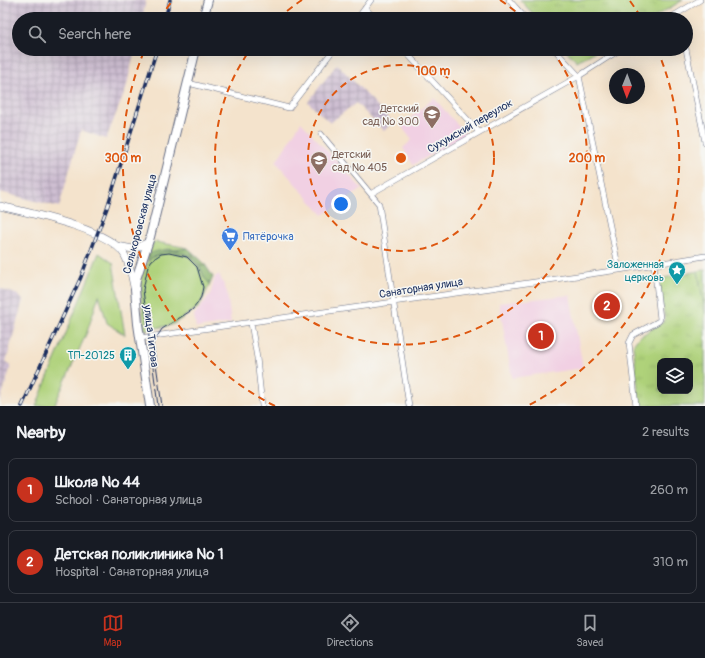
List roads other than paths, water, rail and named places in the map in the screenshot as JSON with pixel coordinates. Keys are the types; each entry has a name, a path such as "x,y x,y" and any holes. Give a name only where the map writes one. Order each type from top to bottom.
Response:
{"main road":[{"path":"205,12 208,0"},
{"name":"Селькоровская улица","path":"135,289 136,279 147,243 194,56"},
{"path":"0,206 66,223 97,234 117,246 132,249 147,243"},
{"name":"улица Титова","path":"117,246 124,254 130,269 135,289 140,338 150,406"}],"street":[{"path":"363,12 371,0"},
{"path":"509,0 520,12"},
{"path":"680,12 700,0"},
{"path":"366,8 370,12"},
{"path":"188,83 289,108 329,56"},
{"path":"409,56 479,132"},
{"path":"560,56 579,76 619,270"},
{"name":"Сухумский переулок","path":"372,194 579,76 610,56"},
{"path":"687,56 705,142"},
{"path":"321,134 379,204 408,406"},
{"name":"Санаторная улица","path":"140,338 393,303 705,256"},
{"path":"636,406 629,343 633,335 659,321 660,319 654,264"},
{"path":"250,323 257,358 262,406"}],"tram line":[{"path":"158,406 143,290 148,266 152,260 161,254 169,253 187,257 197,267 203,287 201,297 192,310 162,329 153,343 162,406"}],"railway":[{"path":"167,12 170,0"},
{"path":"22,406 81,277 107,208 155,56"}],"place":[{"name":"Детский сад № 300","path":"432,129"},
{"name":"Детский сад № 405","path":"319,175"},
{"name":"Пятёрочка","path":"230,251"},
{"name":"Заложенная церковь","path":"677,285"},
{"name":"Детская поликлиника № 1","path":"607,306"},
{"name":"Школа № 44","path":"541,336"},
{"name":"ТП-20125","path":"128,370"}]}
